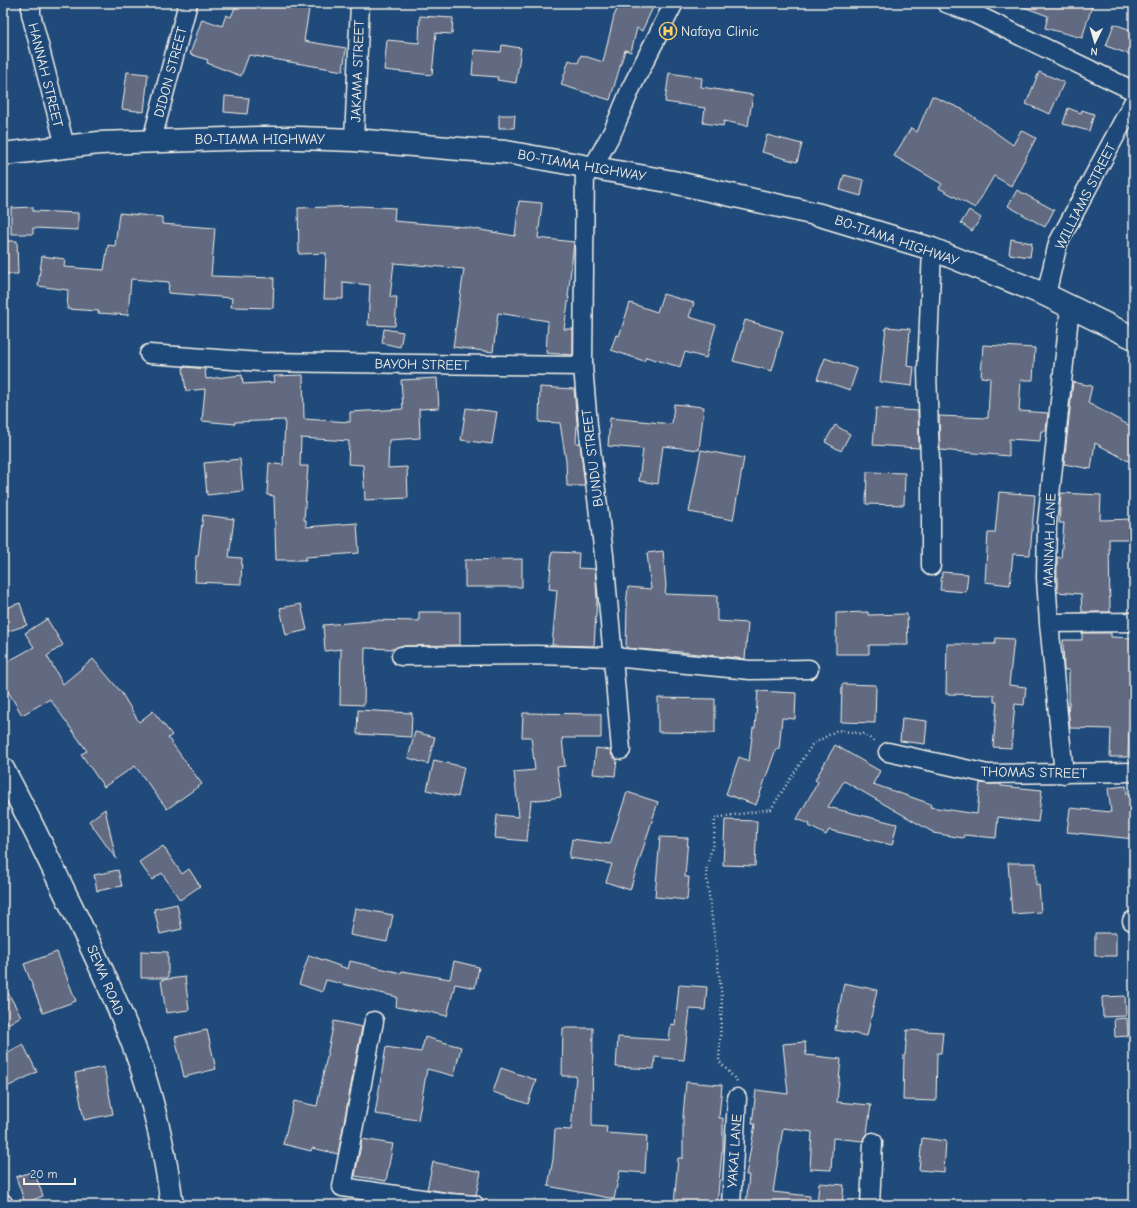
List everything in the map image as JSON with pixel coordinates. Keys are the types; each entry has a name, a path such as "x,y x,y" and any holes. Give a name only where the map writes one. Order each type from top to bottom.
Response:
{"main road":[{"name":"BO-TIAMA HIGHWAY","path":"3,154 99,143 152,140 278,138 354,140 506,152 673,182 820,215 932,249 1046,296 1134,338"},
{"name":"SEWA ROAD","path":"3,769 92,949 116,1003 141,1066 156,1120 169,1182 172,1205"}],"street":[{"name":"HANNAH STREET","path":"31,3 31,14 64,146"},
{"name":"DIDON STREET","path":"152,140 188,3"},
{"name":"JAKAMA STREET","path":"354,140 360,3"},
{"path":"589,167 613,131 631,88 674,3"},
{"path":"946,3 975,14 1134,91"},
{"name":"WILLIAMS STREET","path":"1046,296 1058,243 1134,101"},
{"name":"BUNDU STREET","path":"589,167 583,366 588,425 604,555 621,750"},
{"path":"931,566 931,490 927,371 932,249"},
{"name":"MANNAH LANE","path":"1064,774 1049,623 1046,578 1046,523 1070,307"},
{"name":"BAYOH STREET","path":"149,354 261,362 583,366"},
{"path":"1049,623 1134,622"},
{"path":"400,656 536,655 613,657 750,670 809,669"},
{"name":"THOMAS STREET","path":"888,752 988,774 1134,772"},
{"path":"374,1021 342,1187 449,1203 475,1205"},
{"name":"YAKAI LANE","path":"730,1205 737,1098"},
{"path":"870,1205 873,1142"}],"path":[{"path":"737,1098 737,1081 719,1061 722,998 706,871 714,839 715,818 771,809 812,745 837,730 864,734 888,752"}],"building":[{"path":"237,3 310,3 304,41 346,48 343,71 249,55 241,76 207,63 208,60 190,54 202,19 222,26 226,15 231,17"},
{"path":"620,3 655,3 642,31 637,28 631,52 625,50 610,100 561,85 569,60 578,63 581,55 603,62 614,16"},
{"path":"1019,3 1093,3 1082,38 1045,28 1048,16 1018,5"},
{"path":"420,16 453,18 452,34 436,33 432,75 384,70 387,40 419,43"},
{"path":"1114,24 1134,31 1134,56 1106,46"},
{"path":"502,45 521,48 516,83 497,80 498,77 472,75 474,50 501,52"},
{"path":"127,72 148,74 144,112 122,109"},
{"path":"1039,72 1064,82 1050,114 1026,104"},
{"path":"669,73 702,78 701,87 753,95 748,126 724,121 723,126 703,123 705,108 665,102"},
{"path":"225,96 249,98 247,114 224,112"},
{"path":"932,96 964,110 1013,145 1021,130 1036,138 1011,186 994,176 975,208 939,188 942,184 894,156 911,128 917,132"},
{"path":"1068,108 1081,113 1082,110 1094,114 1089,131 1063,124"},
{"path":"499,115 515,115 514,128 499,128"},
{"path":"767,135 802,144 797,162 762,152"},
{"path":"844,175 864,180 861,196 840,190"},
{"path":"1017,190 1054,210 1045,227 1008,206"},
{"path":"519,201 542,203 538,238 574,242 569,297 564,329 573,329 573,355 546,353 548,321 498,313 493,352 453,347 464,269 394,263 390,297 397,297 395,326 368,325 370,285 343,282 343,299 324,299 326,253 299,254 298,208 360,206 395,208 394,221 464,227 515,236"},
{"path":"33,207 33,211 78,213 78,230 33,228 33,234 11,234 11,208"},
{"path":"969,210 981,218 972,231 961,223"},
{"path":"119,213 162,217 162,224 215,228 211,276 274,278 273,308 231,307 232,298 168,293 169,282 131,279 128,315 98,313 99,311 67,309 68,290 38,286 42,256 65,259 64,267 104,270 108,245 115,246"},
{"path":"1011,239 1032,243 1030,257 1009,254"},
{"path":"3,241 17,241 18,274 3,274"},
{"path":"663,294 694,303 689,317 716,325 706,358 685,352 680,367 646,357 644,361 611,350 616,335 619,336 630,303 657,312"},
{"path":"745,320 783,331 772,371 733,361"},
{"path":"886,327 910,329 907,366 914,367 912,386 880,382"},
{"path":"384,329 403,332 400,347 382,343"},
{"path":"983,345 1035,348 1033,380 1021,380 1019,411 1048,413 1046,431 1041,431 1040,441 1009,439 1009,456 940,450 939,416 988,418 990,378 981,377"},
{"path":"825,358 857,369 850,390 817,379"},
{"path":"183,368 205,369 206,379 242,375 243,384 275,382 274,376 303,375 304,419 350,422 350,412 403,409 401,380 437,378 439,408 419,409 420,438 389,440 388,468 407,467 408,498 365,500 363,465 348,464 349,441 301,438 300,466 308,466 304,520 306,520 306,527 357,523 359,553 306,557 306,560 276,560 274,496 267,495 269,463 283,465 285,420 235,422 235,424 202,421 205,389 186,391"},
{"path":"1073,382 1092,386 1088,403 1134,428 1134,464 1095,443 1091,469 1064,464"},
{"path":"540,387 574,389 577,423 576,443 580,443 585,486 567,486 566,461 560,423 539,422"},
{"path":"674,404 704,407 699,450 663,446 658,484 639,481 643,449 608,446 610,418 672,424"},
{"path":"466,408 497,412 492,444 461,440"},
{"path":"876,408 918,411 919,448 873,445"},
{"path":"835,425 850,434 841,451 825,442"},
{"path":"701,450 744,458 733,520 689,512"},
{"path":"240,459 243,491 207,495 204,463"},
{"path":"867,472 905,473 904,505 866,504"},
{"path":"999,492 1035,495 1030,555 1013,554 1010,585 985,582 988,533 995,533"},
{"path":"1061,493 1101,495 1100,520 1134,519 1134,539 1109,539 1110,612 1082,612 1081,594 1057,592 1057,557 1061,558 1064,523 1059,523"},
{"path":"203,515 234,519 229,557 242,558 241,584 195,582 196,556 198,556"},
{"path":"663,551 666,586 665,594 717,596 717,621 748,623 745,659 662,650 626,648 626,606 628,587 651,589 647,553"},
{"path":"552,552 579,553 578,568 595,569 597,599 594,646 552,645 557,590 549,589"},
{"path":"522,559 522,587 465,587 465,560"},
{"path":"942,572 968,574 966,592 940,590"},
{"path":"20,603 27,625 3,633 3,609"},
{"path":"301,604 307,630 286,635 280,608"},
{"path":"419,612 460,612 460,645 401,646 394,649 365,648 364,705 340,704 341,649 325,651 323,625 371,620 419,621"},
{"path":"868,612 868,615 907,614 908,645 869,645 869,654 836,654 836,613"},
{"path":"47,619 63,645 47,656 63,684 93,659 121,692 139,722 153,711 172,735 168,738 202,784 167,809 135,766 104,787 81,754 87,751 50,699 22,715 3,683 3,664 34,647 25,633"},
{"path":"1082,633 1111,633 1111,637 1134,638 1134,700 1130,700 1128,757 1110,757 1111,729 1070,728 1068,706 1069,670 1064,670 1063,640 1082,640"},
{"path":"996,638 1014,639 1009,685 1026,687 1024,705 1015,704 1011,748 993,747 997,702 994,702 994,695 946,694 947,644 995,644"},
{"path":"842,684 876,685 875,723 841,722"},
{"path":"758,691 796,693 795,719 782,718 779,750 776,749 756,805 726,794 739,757 749,761 753,728 755,728"},
{"path":"658,698 715,699 715,733 658,732"},
{"path":"358,710 412,713 411,737 357,734"},
{"path":"523,713 601,714 601,738 562,738 565,766 557,767 561,797 531,801 527,841 495,838 497,815 519,817 514,772 535,770 531,737 522,737"},
{"path":"902,718 927,721 925,744 900,741"},
{"path":"415,732 435,737 428,764 408,758"},
{"path":"835,745 880,771 873,784 931,804 930,807 977,814 980,783 1001,784 1001,786 1042,790 1038,822 998,817 996,838 964,835 963,838 933,833 844,781 828,807 897,824 892,845 829,830 826,835 809,826 810,824 797,819 818,782 815,780"},
{"path":"596,748 610,750 612,756 617,760 615,776 593,774"},
{"path":"434,760 464,767 458,797 427,790"},
{"path":"1126,786 1127,794 1134,794 1134,839 1067,832 1070,808 1111,812 1108,788"},
{"path":"627,792 658,802 630,890 606,882 612,864 569,858 572,839 610,844"},
{"path":"105,809 116,859 89,821"},
{"path":"725,820 757,821 755,866 723,865"},
{"path":"660,837 688,838 685,877 689,877 687,900 655,897"},
{"path":"163,846 182,874 189,869 200,886 180,900 162,873 152,880 139,862"},
{"path":"1008,863 1036,863 1036,885 1039,885 1041,912 1012,914"},
{"path":"118,870 122,886 97,891 94,875"},
{"path":"177,904 182,929 160,934 154,909"},
{"path":"355,908 393,915 387,942 350,935"},
{"path":"1095,933 1116,933 1116,956 1095,956"},
{"path":"141,951 168,952 168,978 141,978"},
{"path":"57,952 76,1001 43,1013 24,964"},
{"path":"309,955 348,969 350,961 401,973 402,971 450,979 454,961 479,967 475,988 455,984 447,1016 396,1007 397,997 326,980 322,992 299,984"},
{"path":"185,977 189,1010 166,1013 161,980"},
{"path":"844,983 877,990 867,1036 835,1030"},
{"path":"3,984 21,1016 8,1024 3,1016"},
{"path":"679,985 707,987 705,1010 690,1009 684,1060 655,1057 654,1069 616,1067 618,1037 669,1040 671,1024 675,1025"},
{"path":"1125,996 1126,1016 1103,1017 1102,997"},
{"path":"1127,1018 1128,1036 1115,1037 1114,1019"},
{"path":"334,1021 362,1027 338,1154 312,1148 311,1151 283,1144 294,1101 317,1106"},
{"path":"563,1028 593,1028 592,1126 607,1127 606,1133 647,1136 645,1173 620,1171 614,1199 548,1186 553,1159 555,1129 571,1130 576,1076 562,1076"},
{"path":"207,1030 216,1069 184,1077 175,1037"},
{"path":"907,1030 943,1032 941,1053 937,1053 936,1101 903,1100 904,1055"},
{"path":"425,1037 461,1047 454,1076 427,1069 418,1120 375,1114 386,1047 421,1052"},
{"path":"805,1042 806,1055 841,1059 837,1102 871,1105 867,1133 863,1141 833,1138 831,1170 810,1169 812,1132 783,1128 773,1192 810,1196 809,1205 746,1205 749,1175 746,1175 755,1124 752,1124 756,1090 788,1094 783,1044"},
{"path":"23,1044 37,1072 3,1089 3,1055"},
{"path":"104,1067 113,1114 84,1120 75,1073"},
{"path":"501,1068 536,1080 528,1104 493,1092"},
{"path":"686,1082 722,1085 719,1118 723,1118 723,1151 717,1205 674,1205 678,1158 683,1158 683,1116"},
{"path":"922,1138 946,1141 944,1172 919,1170"},
{"path":"362,1139 393,1144 386,1181 355,1176"},
{"path":"433,1162 481,1172 476,1195 427,1189"},
{"path":"34,1171 43,1196 25,1203 16,1177"},
{"path":"819,1183 844,1185 842,1205 817,1205"}],"place":[{"name":"Nafaya Clinic","path":"668,31"}]}
